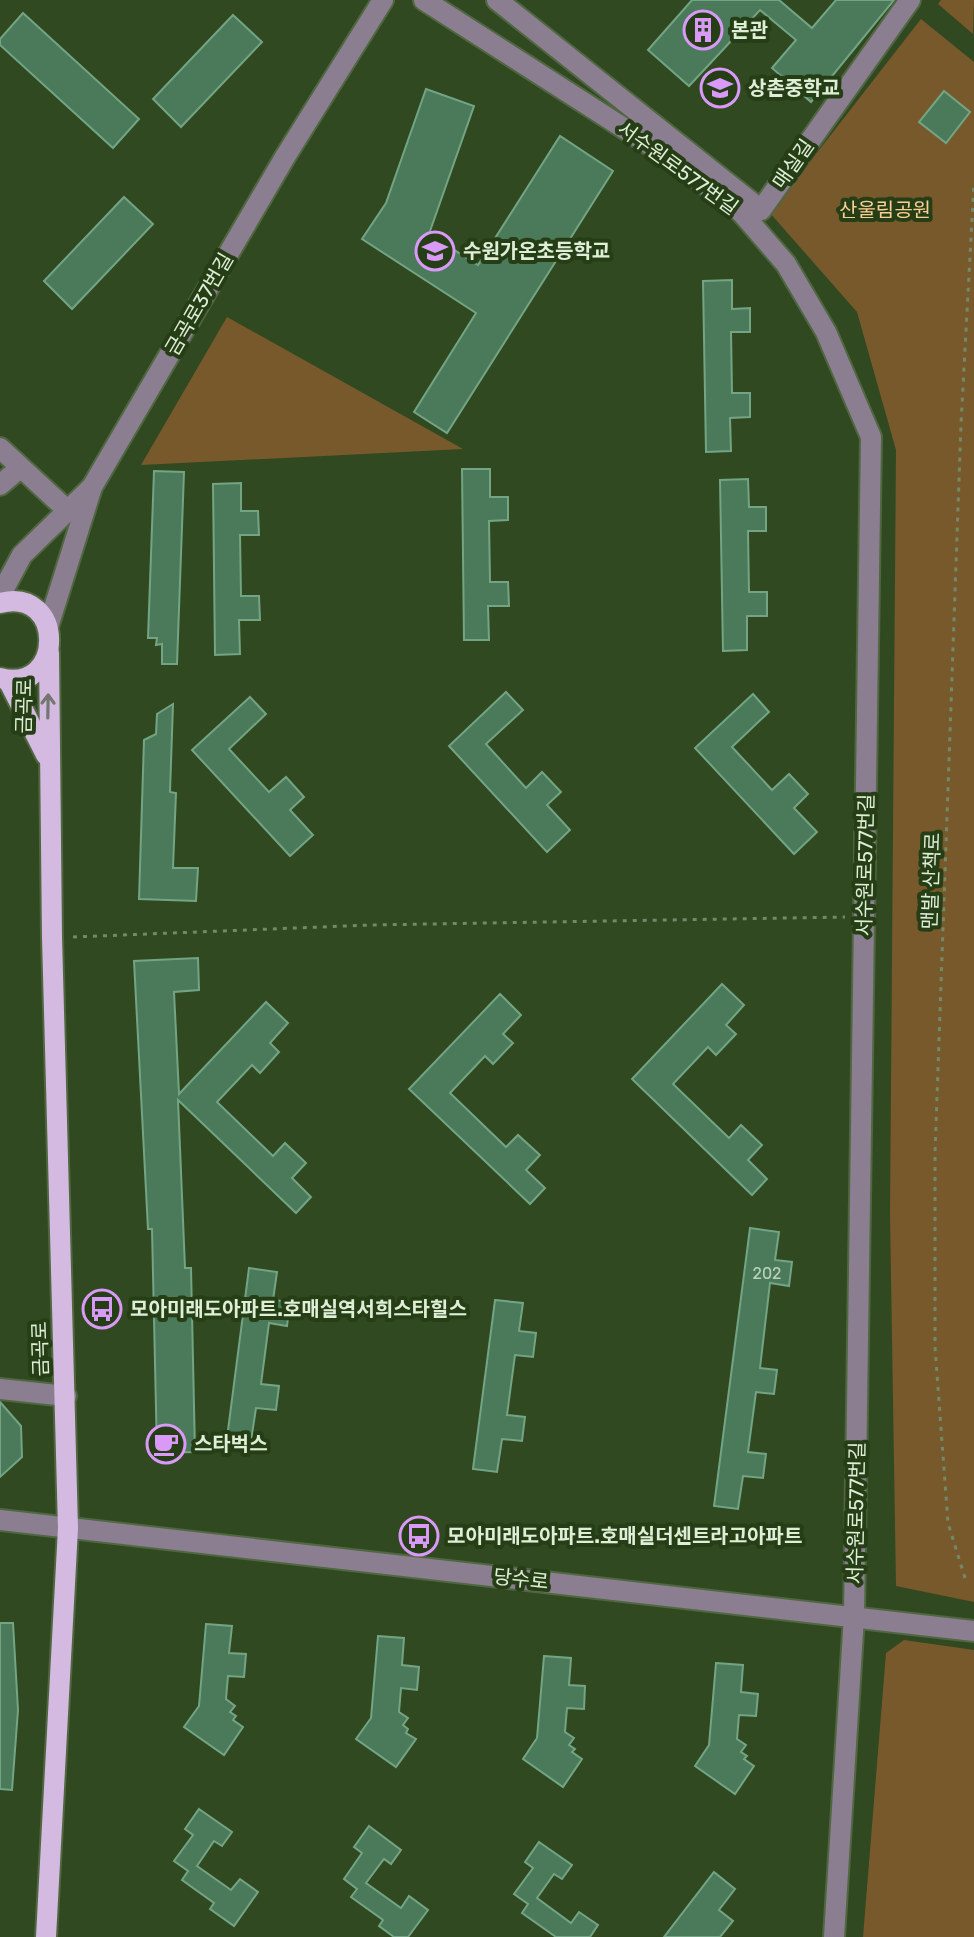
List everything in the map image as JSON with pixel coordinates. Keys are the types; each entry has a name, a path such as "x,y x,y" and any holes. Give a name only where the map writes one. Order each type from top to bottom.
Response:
{"main road":[{"path":"0,603 21,602 32,607 48,627"},
{"name":"금곡로","path":"46,1937 68,1528 48,759 48,627"},
{"path":"4,679 33,674 49,653"},
{"name":"금곡로","path":"4,679 48,759"}],"street":[{"name":"금곡로37번길","path":"0,596 22,555 92,487 285,157 383,0"},
{"name":"서수원로577번길","path":"424,0 746,206 786,264 826,332 871,437 854,1616 834,1937"},
{"name":"매실길","path":"497,0 746,206 761,210 907,0"},
{"path":"0,448 66,509"},
{"path":"0,485 20,468"},
{"path":"48,627 92,487"},
{"path":"0,1389 66,1396"},
{"name":"당수로","path":"0,1520 974,1631"}],"path":[{"name":"맨발 산책로","path":"965,1578 948,1523 936,1362 935,1153 961,424 974,182"},
{"path":"52,937 370,925 865,917"}],"green space":[{"path":"941,0 974,0 973,34 938,4"},
{"name":"산울림공원","path":"921,19 974,62 974,1602 896,1586 890,1214 896,450 857,312 770,213"},
{"path":"227,317 463,449 141,465"},
{"path":"904,1640 974,1650 974,1937 863,1937 886,1653"}],"building":[{"path":"692,0 779,0 812,28 836,0 894,0 811,102 772,68 796,40 760,10 689,86 648,50"},
{"path":"23,13 139,119 113,148 0,45 0,39"},
{"path":"233,15 262,42 181,127 153,99"},
{"path":"426,89 474,106 429,234 478,265 560,136 613,171 447,433 414,412 476,313 362,239 386,203"},
{"path":"944,91 970,112 946,143 919,122"},
{"path":"124,197 153,224 72,309 44,281"},
{"path":"732,280 732,309 750,308 750,332 731,332 732,393 750,393 750,417 730,418 731,451 706,452 703,281"},
{"path":"462,469 490,469 490,497 508,497 508,520 489,521 490,582 508,582 509,606 488,606 489,640 464,640"},
{"path":"154,471 184,472 177,664 162,664 162,644 156,645 157,638 148,638"},
{"path":"748,479 749,507 766,507 766,531 748,531 749,592 767,592 767,616 747,616 747,650 723,651 720,480"},
{"path":"241,483 241,511 258,511 259,535 240,535 241,596 259,596 260,620 239,620 240,654 215,655 213,484"},
{"path":"506,692 523,710 486,744 526,788 542,772 561,792 547,805 570,830 547,852 449,746"},
{"path":"753,694 769,712 732,747 772,790 789,774 808,794 794,808 817,832 794,854 695,748"},
{"path":"250,697 266,714 229,749 269,792 286,777 304,797 290,810 313,835 290,856 192,750"},
{"path":"173,704 170,792 176,793 173,868 198,868 196,901 139,899 144,740 156,734 157,714"},
{"path":"198,958 199,990 174,992 179,1094 266,1002 288,1023 270,1043 279,1052 260,1073 252,1065 217,1102 273,1156 285,1143 306,1163 292,1178 311,1197 296,1213 178,1100 185,1268 191,1268 195,1452 157,1453 152,1229 148,1229 134,961"},
{"path":"722,984 744,1005 726,1025 736,1034 716,1055 708,1047 673,1084 729,1138 741,1125 762,1145 748,1160 767,1179 752,1195 632,1079"},
{"path":"500,994 521,1015 503,1034 513,1043 493,1064 485,1056 450,1093 506,1147 518,1135 540,1155 526,1170 545,1188 530,1204 409,1089"},
{"path":"750,1228 779,1232 775,1260 792,1262 789,1286 770,1283 760,1368 777,1370 774,1394 756,1392 748,1452 766,1454 763,1478 743,1476 738,1509 714,1506"},
{"path":"249,1268 277,1272 273,1300 290,1302 287,1326 269,1323 261,1384 279,1386 276,1410 256,1408 251,1441 227,1438"},
{"path":"495,1300 523,1303 519,1331 536,1333 533,1357 515,1355 507,1415 525,1417 522,1441 502,1439 497,1472 473,1469"},
{"path":"0,1402 21,1426 22,1457 0,1477"},
{"path":"0,1623 13,1623 18,1710 12,1790 0,1789"},
{"path":"206,1624 232,1626 229,1653 246,1654 244,1677 228,1676 226,1699 235,1706 230,1712 236,1716 233,1720 243,1727 224,1755 184,1727 199,1706"},
{"path":"378,1636 404,1638 402,1665 419,1667 417,1690 401,1688 399,1712 408,1718 403,1725 408,1729 406,1733 416,1739 396,1767 356,1739 371,1718"},
{"path":"544,1656 571,1658 569,1685 585,1686 584,1709 567,1708 565,1732 574,1738 569,1745 575,1749 572,1752 582,1759 563,1787 523,1759 537,1738"},
{"path":"716,1663 743,1665 741,1692 758,1694 756,1716 739,1715 737,1739 746,1745 741,1752 747,1756 744,1759 754,1766 735,1794 695,1766 709,1745"},
{"path":"199,1809 232,1832 222,1846 214,1841 197,1866 231,1890 240,1879 258,1892 234,1926 210,1909 214,1903 182,1880 188,1871 174,1861 193,1835 185,1829"},
{"path":"369,1826 401,1850 391,1864 384,1859 366,1883 401,1908 409,1896 428,1910 408,1937 394,1937 379,1926 383,1920 351,1897 357,1889 344,1879 362,1853 354,1847"},
{"path":"539,1842 572,1865 562,1879 554,1874 537,1898 571,1923 579,1912 598,1925 590,1937 556,1937 522,1913 528,1904 514,1894 533,1868 525,1862"},
{"path":"714,1872 735,1889 719,1910 733,1921 720,1937 664,1937"}],"place":[{"name":"본관","path":"703,30"},
{"name":"상촌중학교","path":"720,88"},
{"name":"수원가온초등학교","path":"435,251"},
{"name":"모아미래도아파트.호매실역서희스타힐스","path":"102,1309"},
{"name":"스타벅스","path":"166,1444"},
{"name":"모아미래도아파트.호매실더센트라고아파트","path":"419,1536"}]}
